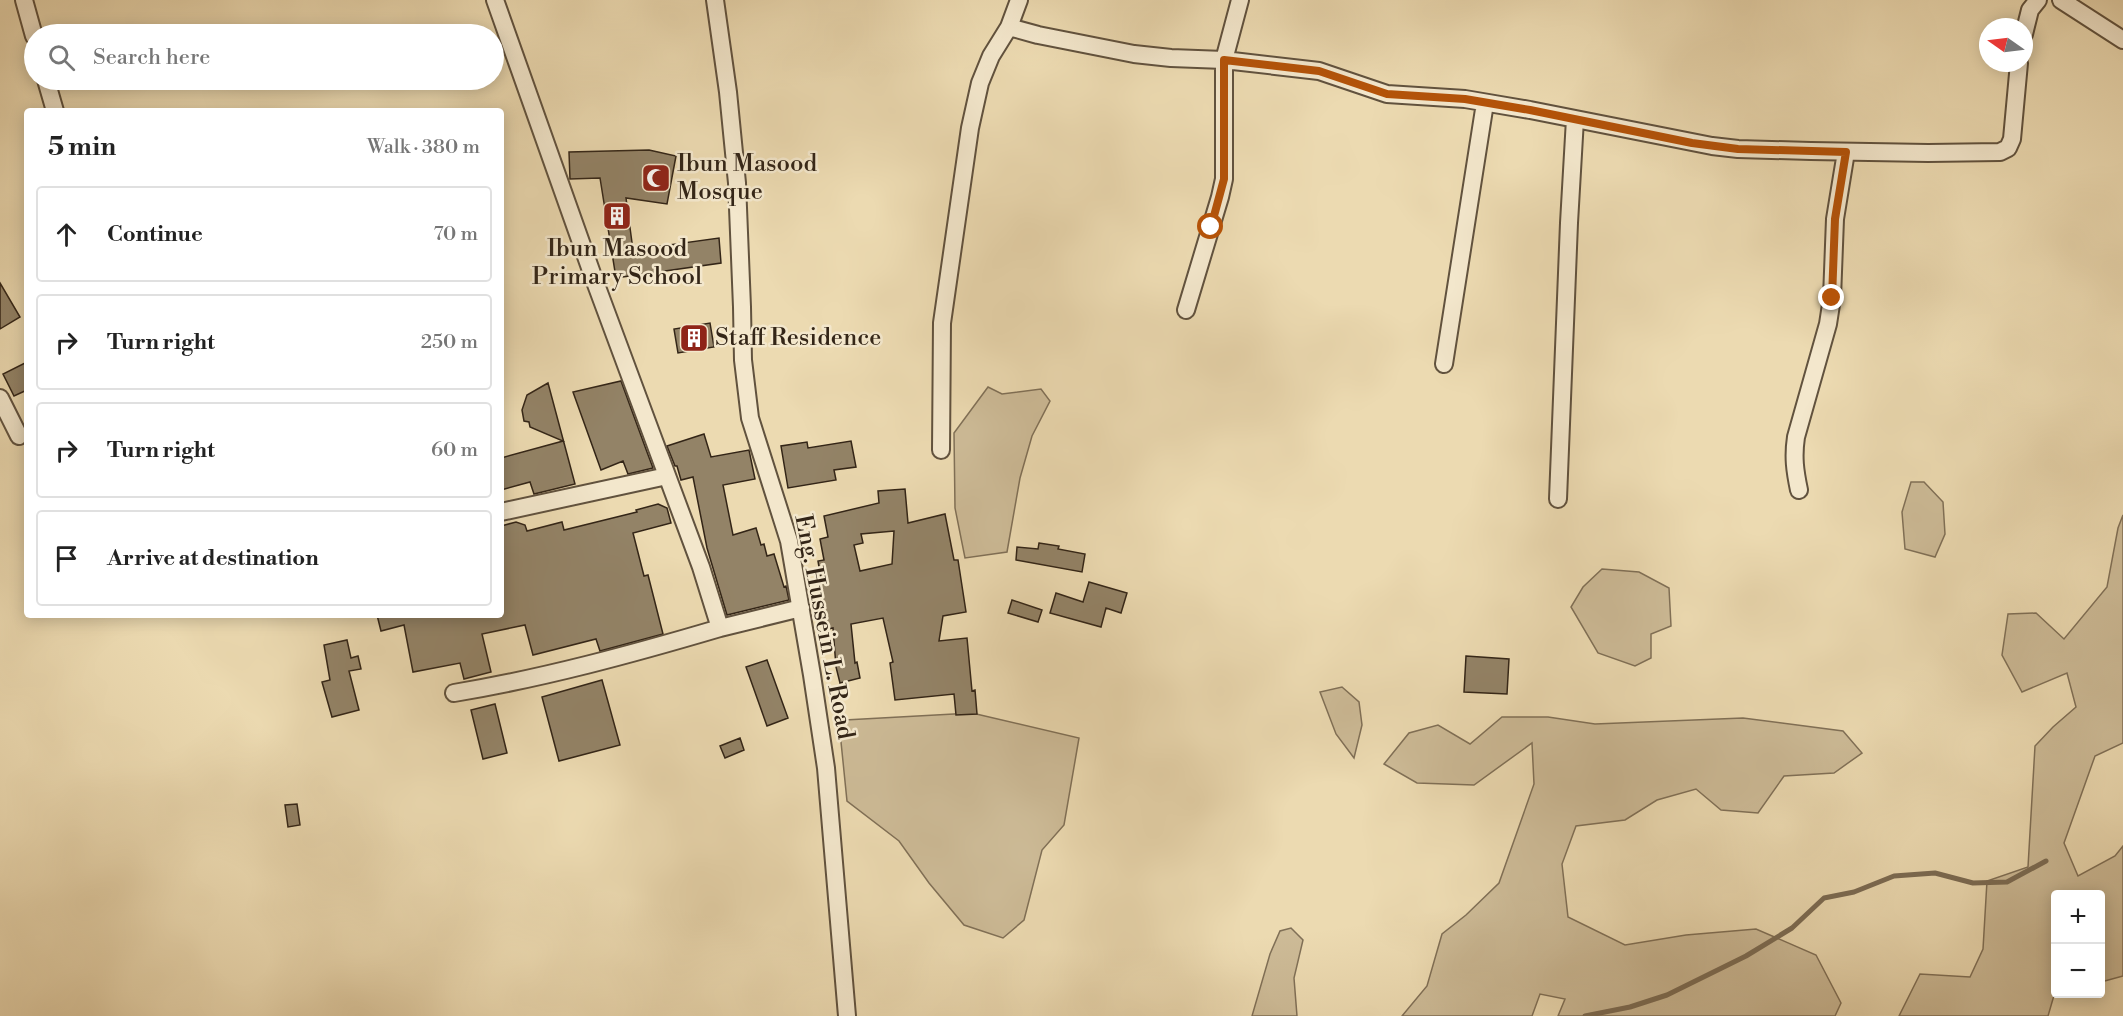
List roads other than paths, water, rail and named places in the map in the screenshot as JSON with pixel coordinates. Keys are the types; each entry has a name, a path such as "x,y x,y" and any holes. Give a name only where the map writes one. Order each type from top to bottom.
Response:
{"street":[{"path":"24,0 31,24"},
{"path":"495,0 504,24"},
{"name":"Eng. Hussein L. Road","path":"715,0 728,92 737,183 743,360 750,418 789,541 801,608 826,768 847,1016"},
{"path":"941,450 942,323 970,128 980,83 991,56 1009,27 1019,0"},
{"path":"1186,310 1224,179 1224,60 1240,0"},
{"path":"2028,18 2030,10 2038,0"},
{"path":"2061,0 2123,40"},
{"path":"504,25 594,279 701,567 720,628"},
{"path":"1009,27 1134,54 1224,60 1319,71 1387,94 1465,99 1738,149 2000,152 2008,148 2012,138 2018,72"},
{"path":"49,90 54,108"},
{"path":"1444,364 1485,103"},
{"path":"1558,499 1575,119"},
{"path":"1799,490 1793,455 1828,324 1832,298 1835,219 1846,152"},
{"path":"0,398 19,436"},
{"path":"504,511 667,476"},
{"path":"454,693 596,664 720,628 801,608"}],"waterway":[{"path":"1585,1016 1630,1007 1667,995 1746,956 1792,928 1824,898 1854,892 1894,876 1935,873 1973,883 2007,882 2046,861"}],"place":[{"name":"Ibun Masood Mosque","path":"656,178"},
{"name":"Ibun Masood Primary School","path":"617,216"},
{"name":"Staff Residence","path":"694,338"}]}
